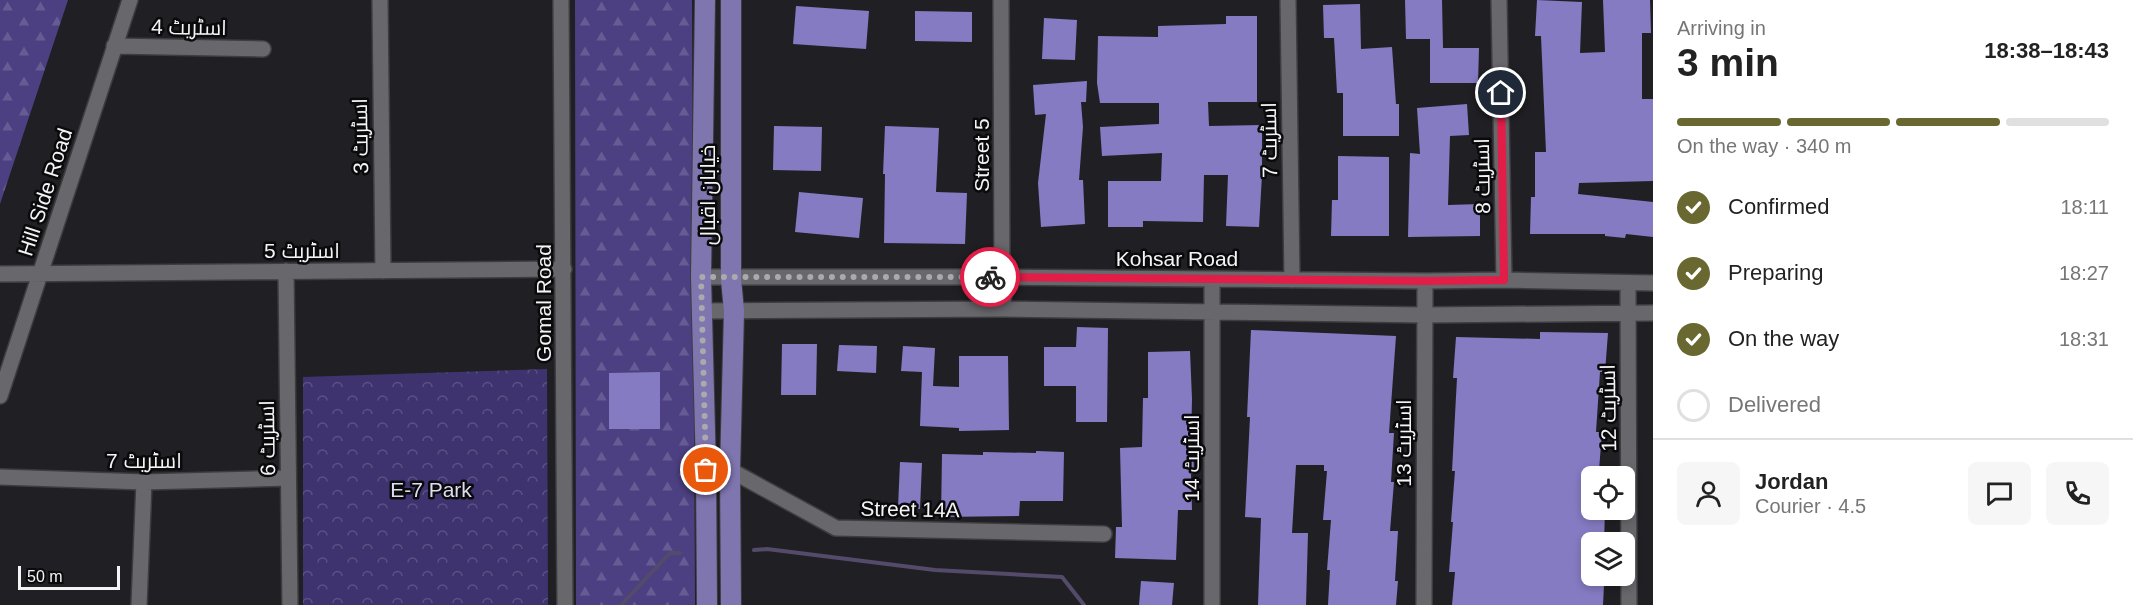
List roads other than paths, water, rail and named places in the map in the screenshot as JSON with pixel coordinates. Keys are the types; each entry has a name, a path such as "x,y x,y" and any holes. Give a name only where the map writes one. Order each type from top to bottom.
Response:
{"main road":[{"name":"خیابان اقبال","path":"705,0 701,277 707,605"},
{"name":"خیابان اقبال","path":"731,0 731,279 734,311 730,470 731,605"}],"street":[{"name":"Hill Side Road","path":"0,396 129,0"},
{"name":"اسٹریٹ 3","path":"380,0 383,271"},
{"name":"Gomal Road","path":"561,0 565,605"},
{"name":"Street 5","path":"1001,0 1004,309"},
{"name":"اسٹریٹ 7","path":"1288,0 1292,280"},
{"name":"اسٹریٹ 8","path":"1499,0 1504,280"},
{"name":"اسٹریٹ 4","path":"114,46 262,49"},
{"name":"اسٹریٹ 5","path":"0,274 564,269"},
{"name":"اسٹریٹ 6","path":"286,272 290,605"},
{"name":"Kohsar Road","path":"701,277 731,279 1002,277 1504,280 1653,283"},
{"name":"اسٹریٹ 14","path":"1212,280 1212,605"},
{"name":"اسٹریٹ 13","path":"1424,605 1425,281"},
{"name":"اسٹریٹ 12","path":"1628,283 1629,605"},
{"path":"702,311 1004,309 1425,315 1653,313"},
{"name":"Street 14A","path":"730,470 836,528 1104,534"},
{"name":"اسٹریٹ 7","path":"0,477 144,482 288,478"},
{"path":"139,605 144,482"}],"waterway":[{"path":"754,550 767,549 935,570 1062,577 1084,605"},
{"path":"621,605 670,553 680,553"}],"park label":[{"name":"E-7 Park","path":"431,489"}]}
